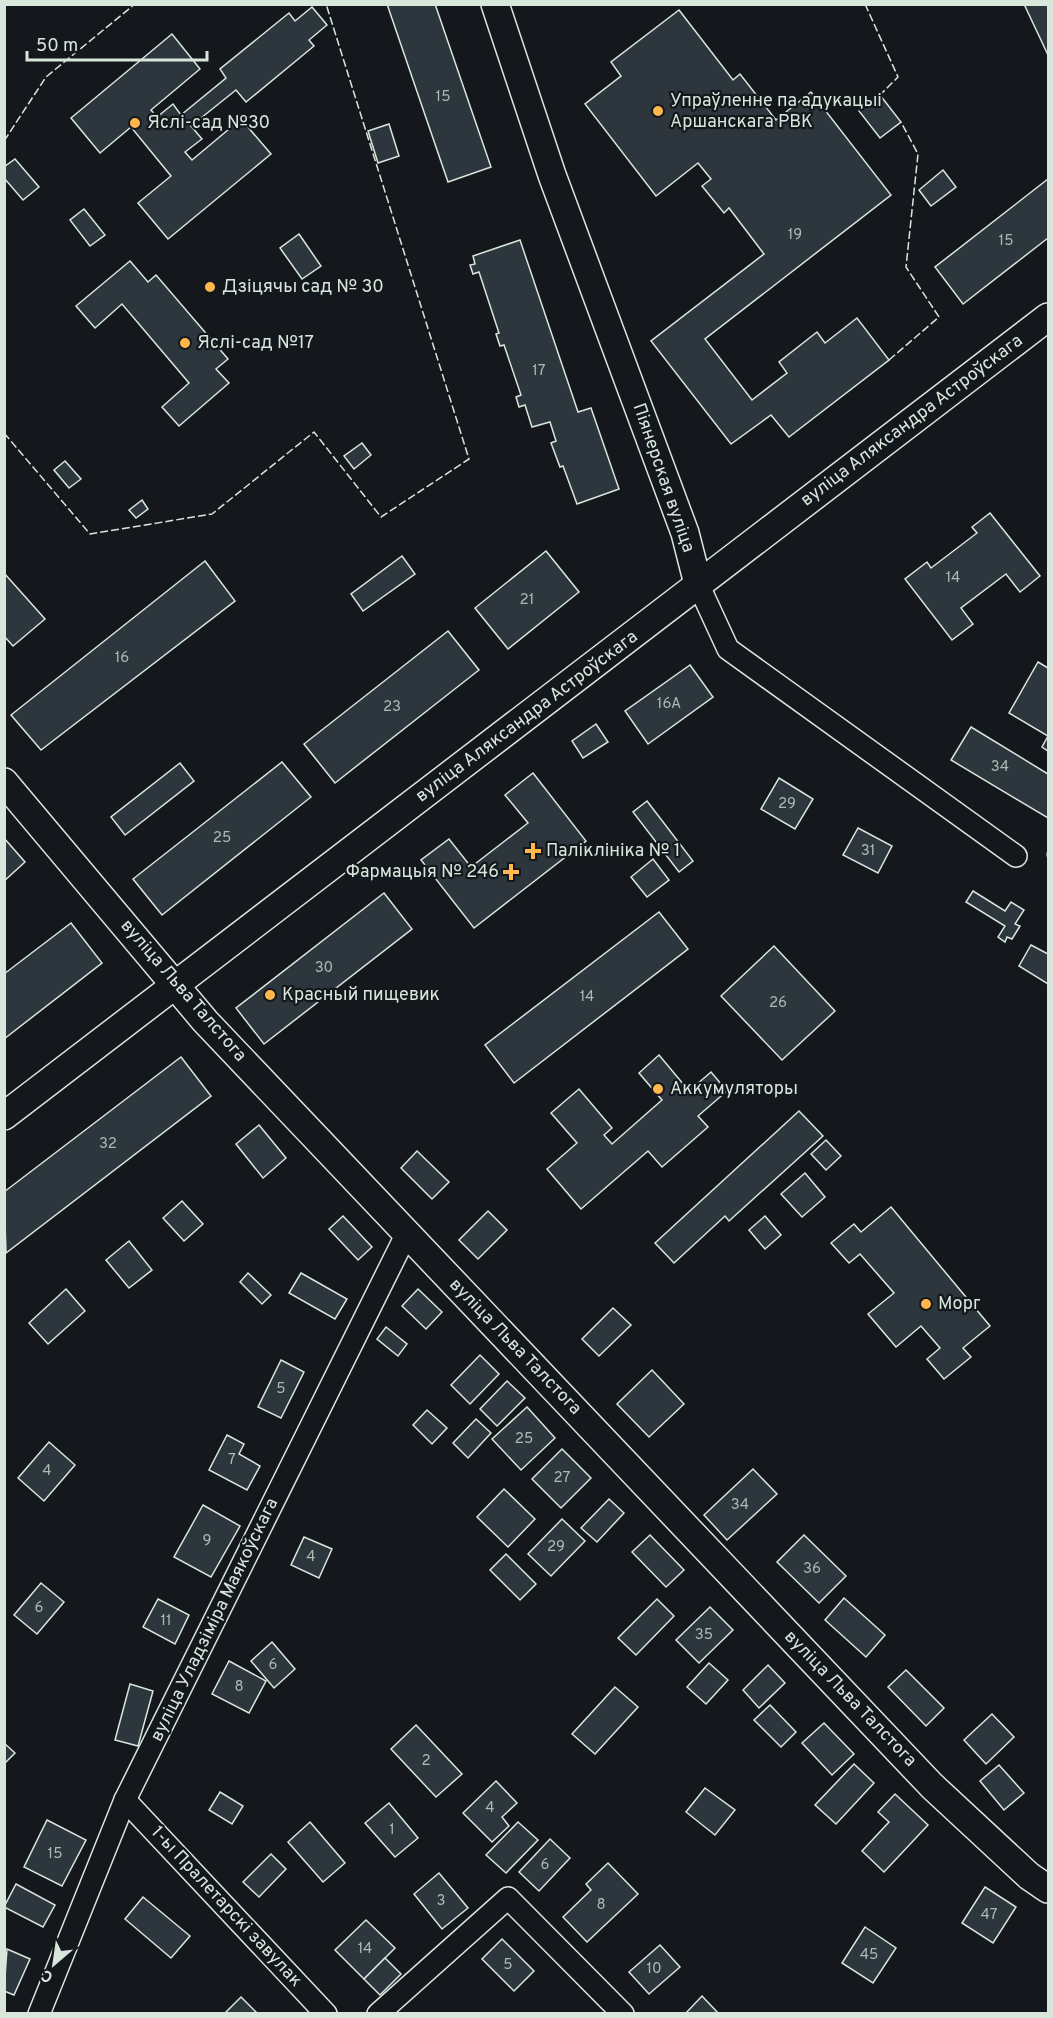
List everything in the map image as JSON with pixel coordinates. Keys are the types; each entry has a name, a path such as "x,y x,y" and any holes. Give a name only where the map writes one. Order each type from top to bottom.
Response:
{"street":[{"name":"Піянерская вуліца","path":"495,4 552,175 685,533 698,584 728,649 1016,856"},
{"name":"вуліца Аляксандра Астроўскага","path":"4,1116 662,615 698,584 1048,317"},
{"name":"вуліца Льва Талстога","path":"4,782 213,1029 932,1786 1029,1876 1048,1889"},
{"name":"вуліца Уладзіміра Маякоўскага","path":"39,2013 125,1800 406,1233"},
{"name":"1-ы Пралетарскі завулак","path":"125,1800 326,2013"},
{"path":"378,2013 508,1898 623,2013"}],"building":[{"path":"387,4 435,4 491,167 448,182"},
{"path":"1024,4 1048,4 1048,55"},
{"name":"Яслі-сад №30","path":"312,7 327,25 309,40 314,46 246,102 236,90 191,126 202,139 185,152 192,160 241,119 271,154 168,239 138,203 171,176 131,127 100,153 71,118 172,34 200,69 151,110 157,117 173,104 181,115 226,78 220,69 289,13 295,21"},
{"path":"679,10 733,80 740,74 776,120 811,92 891,195 705,339 752,400 787,373 779,362 817,332 825,343 857,318 889,360 789,437 771,415 731,444 651,341 764,254 729,208 724,213 702,186 711,179 698,163 656,196 585,104 621,76 611,62"},
{"path":"880,95 901,122 880,138 859,111"},
{"path":"389,124 399,156 378,163 368,131"},
{"path":"15,159 39,187 23,200 4,178 4,167"},
{"path":"943,170 956,187 931,206 919,190"},
{"path":"1048,179 1048,238 963,304 935,267"},
{"path":"84,209 105,235 90,246 70,220"},
{"path":"299,234 321,266 302,279 280,248"},
{"path":"520,240 578,412 591,408 619,489 577,504 563,466 560,467 551,443 556,441 550,422 532,427 525,405 519,407 516,397 521,395 504,345 500,346 496,334 499,333 479,272 473,274 470,265 475,264 473,256"},
{"name":"Яслі-сад №17","path":"130,261 148,282 156,275 228,359 216,369 229,383 179,426 162,407 189,383 122,304 95,328 76,306"},
{"path":"362,443 371,455 354,469 344,456"},
{"path":"65,461 81,479 69,488 54,470"},
{"path":"142,500 148,509 136,518 129,510"},
{"path":"990,513 1040,576 1020,592 1006,574 961,608 973,624 952,640 905,579 927,562 931,568 977,533 972,527"},
{"path":"546,551 579,592 508,649 475,608"},
{"path":"402,556 415,574 363,611 351,594"},
{"path":"205,561 235,601 41,750 11,715"},
{"path":"4,573 45,619 13,646 4,636"},
{"path":"448,631 479,670 335,783 304,744"},
{"path":"1038,662 1048,668 1048,736 1009,713"},
{"path":"690,665 713,697 648,744 625,711"},
{"path":"596,724 608,742 583,758 572,741"},
{"path":"971,727 1048,774 1048,818 951,760"},
{"path":"1048,736 1048,751 1042,747"},
{"path":"282,762 311,797 162,915 133,879"},
{"path":"180,763 194,781 125,835 111,817"},
{"name":"Паліклініка № 1","path":"533,773 586,841 474,928 421,860 449,839 471,867 528,823 505,795"},
{"path":"779,778 813,799 795,829 761,809"},
{"path":"647,801 693,861 679,872 633,812"},
{"path":"858,828 892,846 878,873 843,855"},
{"path":"4,838 25,862 4,881"},
{"path":"653,859 669,880 647,897 631,877"},
{"path":"973,891 1005,911 1011,902 1024,910 1015,924 1020,926 1012,939 1007,937 1005,942 998,937 1005,926 966,902"},
{"path":"384,893 412,929 264,1044 236,1008"},
{"path":"659,912 688,949 514,1083 485,1045"},
{"path":"71,923 102,963 4,1039 4,974"},
{"path":"1031,945 1048,954 1048,984 1019,966"},
{"path":"774,946 835,1011 782,1060 721,996"},
{"path":"659,1055 689,1091 711,1072 727,1091 698,1116 708,1127 662,1167 648,1151 581,1209 547,1169 577,1143 551,1113 579,1089 612,1128 604,1135 612,1144 662,1100 639,1073"},
{"path":"181,1057 211,1096 6,1253 4,1192"},
{"path":"799,1111 823,1136 729,1221 725,1216 674,1263 655,1243"},
{"path":"259,1125 286,1158 263,1178 236,1144"},
{"path":"826,1140 841,1156 826,1170 811,1154"},
{"path":"417,1151 449,1182 432,1199 401,1168"},
{"path":"805,1173 825,1197 802,1217 781,1194"},
{"path":"182,1201 203,1224 184,1241 163,1218"},
{"name":"Морг","path":"891,1207 990,1326 963,1348 971,1357 944,1379 927,1359 940,1348 921,1326 896,1347 868,1314 894,1293 860,1254 849,1263 831,1243 854,1224 861,1232"},
{"path":"488,1211 507,1230 478,1259 459,1240"},
{"path":"343,1216 372,1247 358,1260 329,1229"},
{"path":"765,1216 781,1235 765,1249 749,1230"},
{"path":"129,1241 152,1270 129,1288 106,1260"},
{"path":"248,1273 271,1295 262,1304 240,1282"},
{"path":"301,1273 347,1299 335,1319 289,1293"},
{"path":"66,1289 85,1311 48,1344 29,1323"},
{"path":"418,1289 442,1312 426,1329 402,1306"},
{"path":"613,1308 631,1325 599,1356 582,1339"},
{"path":"386,1327 407,1344 398,1356 377,1339"},
{"path":"480,1355 499,1374 470,1404 451,1385"},
{"path":"281,1360 304,1372 281,1418 258,1407"},
{"path":"652,1370 684,1404 649,1437 617,1404"},
{"path":"507,1381 525,1398 497,1426 480,1409"},
{"path":"527,1407 555,1438 521,1470 492,1439"},
{"path":"427,1410 447,1428 432,1444 413,1425"},
{"path":"476,1419 491,1433 468,1458 453,1443"},
{"path":"227,1435 244,1444 239,1454 260,1466 247,1490 209,1470"},
{"path":"49,1442 75,1465 44,1501 18,1478"},
{"path":"562,1449 591,1478 561,1508 532,1479"},
{"path":"753,1469 777,1494 727,1540 704,1515"},
{"path":"504,1489 535,1519 508,1547 477,1517"},
{"path":"609,1499 624,1513 597,1542 581,1528"},
{"path":"203,1505 240,1526 211,1577 174,1557"},
{"path":"562,1519 585,1541 551,1576 528,1554"},
{"path":"650,1535 684,1570 666,1587 632,1552"},
{"path":"804,1535 846,1576 819,1603 777,1562"},
{"path":"304,1537 332,1549 319,1578 291,1565"},
{"path":"506,1554 536,1584 520,1600 490,1570"},
{"path":"41,1583 64,1602 37,1634 14,1615"},
{"path":"844,1598 885,1635 866,1657 825,1620"},
{"path":"158,1599 189,1615 175,1644 143,1627"},
{"path":"657,1599 674,1616 636,1655 618,1638"},
{"path":"710,1607 733,1630 699,1663 676,1640"},
{"path":"272,1642 295,1669 274,1688 251,1661"},
{"path":"229,1661 266,1681 249,1713 212,1694"},
{"path":"709,1663 728,1680 706,1704 687,1687"},
{"path":"768,1665 785,1683 759,1708 743,1690"},
{"path":"906,1670 944,1708 926,1726 888,1687"},
{"path":"130,1684 153,1691 138,1746 115,1740"},
{"path":"615,1687 638,1707 595,1754 572,1734"},
{"path":"770,1705 796,1732 781,1747 754,1720"},
{"path":"992,1714 1014,1737 986,1764 964,1740"},
{"path":"824,1723 854,1754 832,1775 802,1743"},
{"path":"416,1725 462,1774 436,1797 391,1749"},
{"path":"4,1743 15,1753 4,1764"},
{"path":"854,1764 874,1783 836,1824 815,1805"},
{"path":"999,1765 1024,1793 1004,1810 980,1781"},
{"path":"496,1781 517,1803 502,1817 509,1826 492,1842 463,1813"},
{"path":"705,1788 735,1810 715,1835 686,1812"},
{"path":"220,1792 243,1806 232,1824 209,1810"},
{"path":"895,1794 928,1825 884,1872 862,1851 889,1822 878,1812"},
{"path":"389,1803 418,1838 395,1857 365,1823"},
{"path":"47,1820 86,1840 62,1886 24,1867"},
{"path":"310,1822 345,1863 323,1882 288,1842"},
{"path":"518,1822 538,1840 506,1873 486,1855"},
{"path":"550,1839 570,1858 539,1891 519,1872"},
{"path":"271,1854 286,1869 259,1897 243,1882"},
{"path":"608,1863 638,1894 587,1942 563,1917 591,1890 586,1884"},
{"path":"439,1873 468,1908 442,1929 414,1894"},
{"path":"16,1884 55,1905 43,1927 4,1907"},
{"path":"985,1887 1016,1907 993,1943 962,1923"},
{"path":"143,1897 190,1936 171,1958 125,1919"},
{"path":"366,1920 395,1948 364,1979 335,1950"},
{"path":"865,1927 896,1948 873,1983 842,1963"},
{"path":"502,1939 534,1971 514,1991 482,1959"},
{"path":"660,1945 680,1967 649,1994 629,1972"},
{"path":"7,1949 30,1959 14,1995 4,1991"},
{"path":"385,1958 401,1974 380,1995 364,1979"},
{"path":"702,1996 719,2014 685,2014"},
{"path":"241,1997 258,2014 224,2014"}],"fence":[{"path":"4,141 46,77 135,4"},
{"path":"4,433 90,534 212,514 314,432 381,517 469,459 326,4"},
{"path":"865,4 898,77 880,95"},
{"path":"889,360 939,317 906,267 918,154 901,122"}],"place":[{"name":"Упраўленне па адукацыі Аршанскага РВК","path":"658,111"},
{"name":"Яслі-сад №30","path":"135,123"},
{"name":"Дзіцячы сад № 30","path":"210,287"},
{"name":"Яслі-сад №17","path":"185,343"},
{"name":"Паліклініка № 1","path":"533,851"},
{"name":"Фармацыя № 246","path":"511,872"},
{"name":"Красный пищевик","path":"270,995"},
{"name":"Аккумуляторы","path":"658,1089"},
{"name":"Морг","path":"926,1304"}]}
